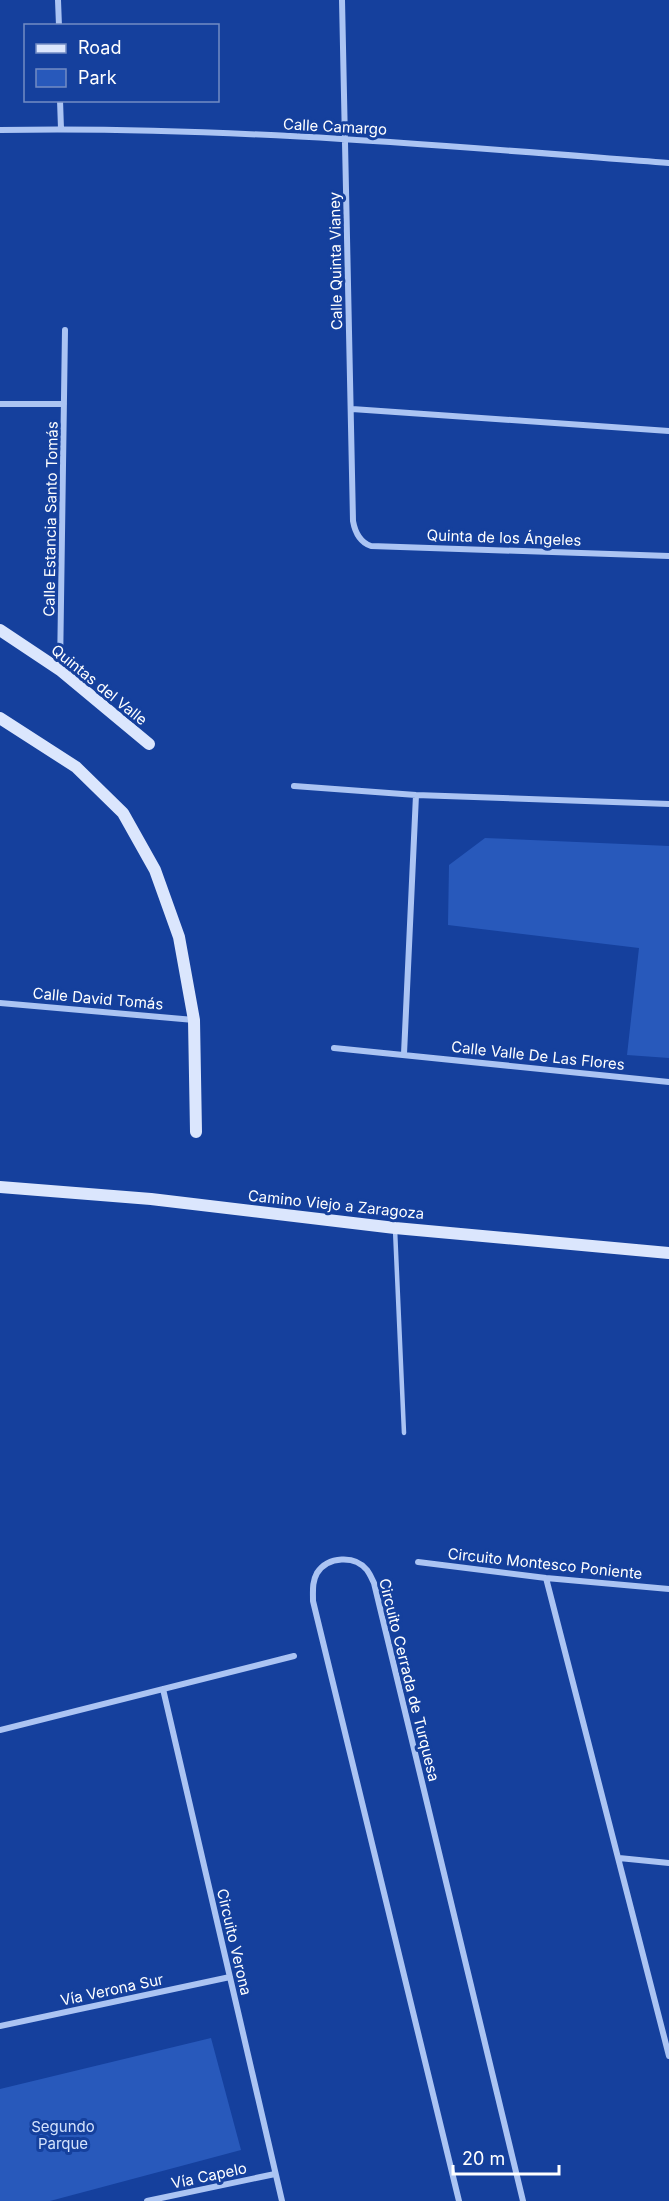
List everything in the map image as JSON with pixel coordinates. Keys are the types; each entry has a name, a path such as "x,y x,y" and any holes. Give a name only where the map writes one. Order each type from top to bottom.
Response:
{"street":[{"path":"58,0 58,24"},
{"name":"Calle Quinta Vianey","path":"342,0 353,521"},
{"path":"60,102 61,129"},
{"name":"Calle Camargo","path":"0,130 61,129 345,138 669,163"},
{"name":"Calle Estancia Santo Tomás","path":"60,670 65,330"},
{"name":"Calle Estancia Santo Tomás","path":"0,404 64,404"},
{"path":"352,409 669,431"},
{"name":"Quinta de los Ángeles","path":"353,521 364,544 370,546 669,556"},
{"name":"Quintas del Valle","path":"0,630 60,670 149,744"},
{"path":"0,718 76,767 123,813 155,870 179,937 194,1020 196,1132"},
{"path":"294,786 416,795 669,804"},
{"path":"404,1054 416,795"},
{"name":"Calle David Tomás","path":"0,1003 194,1020"},
{"name":"Calle Valle De Las Flores","path":"334,1048 669,1083"},
{"name":"Camino Viejo a Zaragoza","path":"0,1187 151,1199 395,1228 669,1253"},
{"name":"Circuito Cerrada de Turquesa","path":"459,2201 313,1600 312,1584 317,1573 333,1561 346,1559 358,1562 367,1570 374,1583 523,2201"},
{"name":"Circuito Montesco Poniente","path":"418,1562 546,1578 669,1589"},
{"path":"546,1578 669,2056"},
{"path":"0,1730 294,1656"},
{"name":"Circuito Verona","path":"163,1689 282,2201"},
{"path":"619,1858 669,1863"},
{"name":"Vía Verona Sur","path":"0,2026 230,1977"},
{"name":"Vía Capelo","path":"147,2201 276,2174"}],"lane":[{"path":"395,1228 404,1433"}],"green space":[{"path":"485,838 669,846 669,1058 627,1055 639,948 448,925 449,865"},
{"name":"Segundo Parque","path":"211,2038 241,2150 50,2201 0,2201 0,2089"}]}
